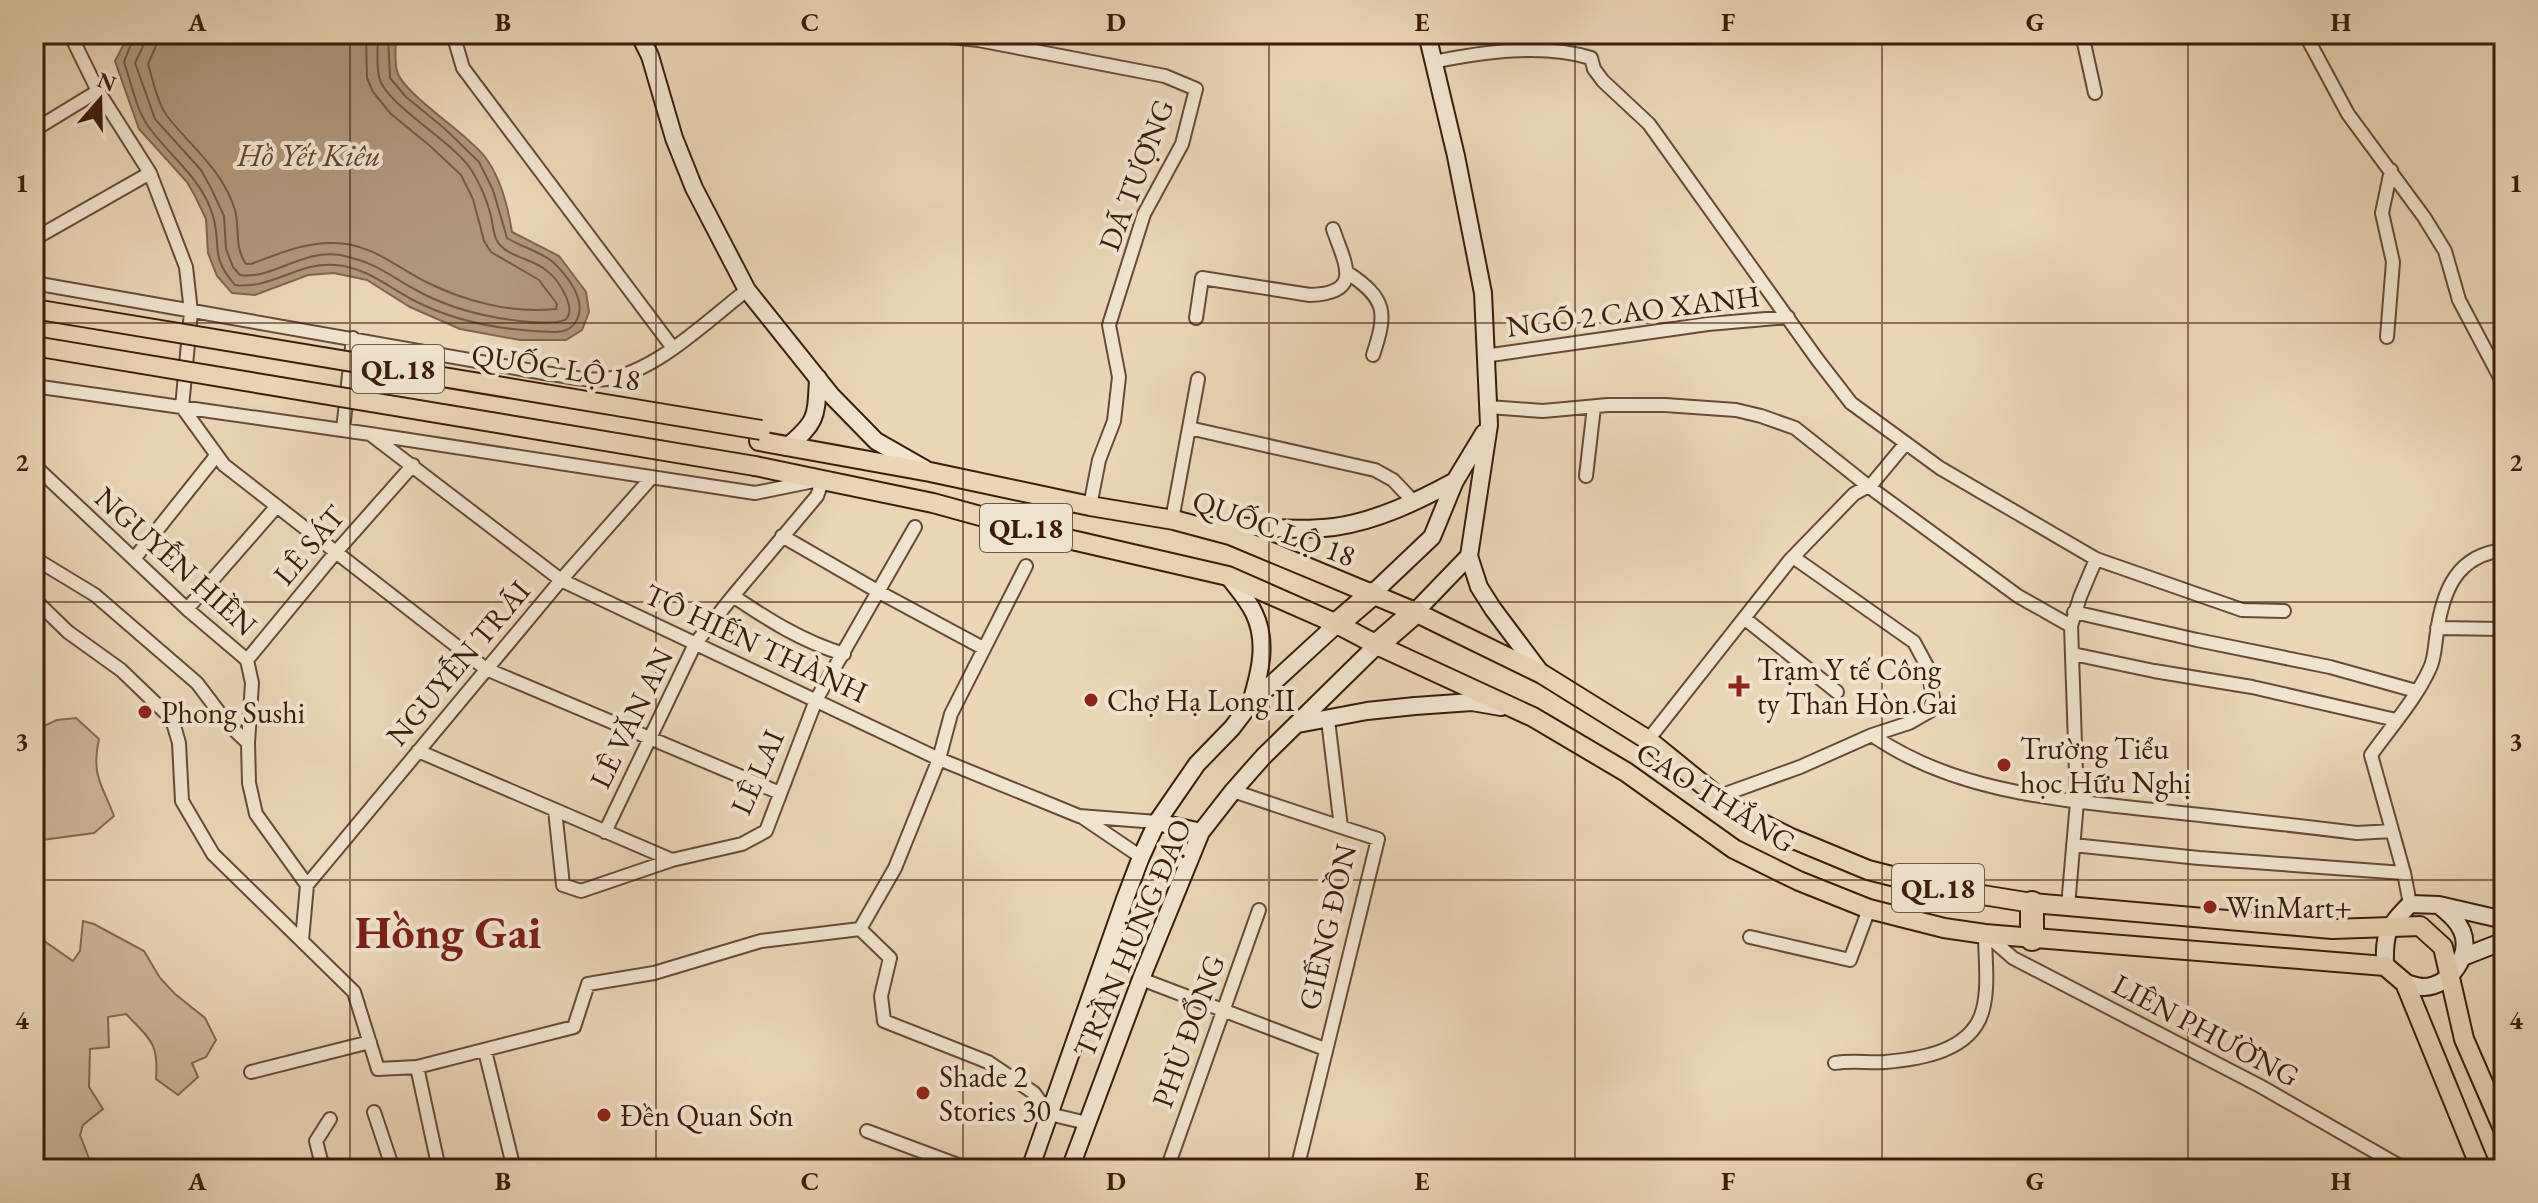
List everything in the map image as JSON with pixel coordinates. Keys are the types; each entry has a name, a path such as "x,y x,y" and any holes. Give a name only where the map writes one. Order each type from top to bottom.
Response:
{"highway":[{"path":"1337,624 1372,594"},
{"path":"1377,645 1415,612"},
{"path":"2032,903 2032,939"}],"main road":[{"path":"639,34 650,56 674,138 694,188 747,290 831,395 876,441 930,472"},
{"path":"1427,34 1456,156 1483,293 1489,425 1469,556 1479,587 1542,674"},
{"name":"QUỐC LỘ 18","path":"34,309 760,436 783,446 1172,520 1230,535 1415,612"},
{"name":"QUỐC LỘ 18","path":"34,320 760,436"},
{"name":"QUỐC LỘ 18","path":"34,346 754,472"},
{"name":"QUỐC LỘ 18","path":"34,358 754,472 775,470 823,479 1228,576 1377,645"},
{"path":"783,446 810,427 816,407 818,378"},
{"path":"1372,594 1432,537 1455,481 1489,425"},
{"path":"1198,526 1332,527 1378,516 1455,481"},
{"path":"1415,612 1469,556"},
{"path":"1228,576 1255,615 1261,642 1261,667 1251,703"},
{"name":"CAO THẮNG","path":"1415,612 1542,674 1648,740 1733,809 1791,838 1868,870 1939,888 2032,903 2332,929 2390,925"},
{"name":"TRẦN HƯNG ĐẠO","path":"1030,1169 1141,857 1157,822 1197,764 1251,703 1337,624"},
{"name":"CAO THẮNG","path":"1377,645 1533,717 1626,772 1734,849 1799,881 1869,909 1944,928 1985,934 2385,966"},
{"name":"TRẦN HƯNG ĐẠO","path":"1070,1169 1141,979 1201,832 1263,757 1377,645"},
{"path":"1298,724 1367,711 1472,702 1489,703 1533,717"},
{"path":"1157,822 1201,832"},
{"path":"2481,1169 2405,983 2385,966 2384,945 2390,925 2410,904 2439,905 2504,920"},
{"path":"2405,983 2425,987 2449,977 2463,957 2464,935 2456,920 2439,905"},
{"name":"QL.18","path":"2390,925 2420,926 2443,947 2464,1039 2504,1131"},
{"path":"2463,957 2504,941"}],"street":[{"path":"70,34 98,91 150,173 186,267 191,312 182,407 224,465 486,669 780,793"},
{"path":"453,34 463,68 673,348"},
{"name":"DÃ TƯỢNG","path":"922,34 978,40 1165,76 1196,89 1182,144 1144,214 1109,325 1119,377 1114,421 1099,460 1090,506"},
{"path":"2082,34 2095,93"},
{"path":"2305,34 2348,114 2374,152 2391,170 2445,251 2459,300 2504,385"},
{"path":"1433,62 1498,52 1562,52 1591,58 1594,69 1603,81 1649,124 1851,403 1940,468 2096,559 2242,610 2284,611"},
{"path":"34,130 98,91"},
{"path":"2387,337 2393,262 2382,213 2391,170"},
{"path":"34,239 150,173"},
{"path":"1196,318 1202,278 1288,293 1324,294 1341,288 1348,273 1333,229"},
{"path":"1348,273 1376,295 1383,316 1373,355"},
{"path":"34,283 544,373 603,380 631,374 673,348 747,290"},
{"name":"NGÕ 2 CAO XANH","path":"1484,356 1708,324 1788,317"},
{"path":"343,430 353,338"},
{"path":"1172,520 1198,379"},
{"path":"34,386 755,493 823,479"},
{"path":"1488,407 1543,411 1665,405 1736,410 1795,428 2018,596 2071,626"},
{"path":"1586,476 1594,407"},
{"path":"1189,428 1375,470 1393,480 1413,501"},
{"name":"TÔ HIẾN THÀNH","path":"370,434 561,580 939,759 1079,816 1157,822"},
{"path":"1648,740 1793,557 1854,494 1868,486 1906,443"},
{"path":"134,559 216,456"},
{"name":"NGUYỄN HIỀN","path":"34,465 187,609 247,660 252,683 249,783 256,814 307,885"},
{"name":"LÊ SÁT","path":"247,660 413,465"},
{"name":"NGUYỄN TRÃI","path":"307,885 561,580 652,477"},
{"name":"LÊ VĂN AN","path":"605,832 695,644 817,496 823,479"},
{"path":"187,609 277,506"},
{"name":"LÊ LAI","path":"555,810 563,885 581,891 672,860 742,844 766,831 816,700 915,527"},
{"path":"782,536 983,648"},
{"path":"2410,904 2371,755 2431,666 2437,628 2452,582 2466,562 2504,550"},
{"path":"1717,797 1909,723 1930,711 1933,698 1928,668 1914,642 1793,557"},
{"path":"34,558 95,595 186,673 248,743"},
{"path":"2068,906 2077,802 2071,626 2096,559"},
{"path":"860,929 895,868 939,759 951,714 1026,566"},
{"path":"733,596 785,628 844,654"},
{"path":"34,599 68,632 121,670 172,719 179,743 182,801 213,854 354,992 378,1069 417,1067 574,1027 588,984 654,973 761,941 860,929"},
{"path":"2074,612 2330,667 2416,691"},
{"path":"1744,618 1837,692"},
{"path":"2437,628 2504,629"},
{"path":"2073,654 2252,687 2396,720"},
{"name":"GIẾNG ĐỒN","path":"1297,1169 1378,839 1341,827 1328,720"},
{"path":"1872,735 1895,751 1979,784 2041,797 2357,833 2392,831"},
{"path":"418,751 672,860"},
{"path":"1233,791 1341,827"},
{"path":"1079,816 1141,857"},
{"path":"2073,845 2404,873"},
{"path":"302,940 307,885"},
{"path":"1750,937 1850,960 1869,909"},
{"name":"PHÙ ĐỔNG","path":"1167,1169 1259,910"},
{"path":"860,929 890,958 881,996 884,1021 988,1062 1034,1093 1049,1114 1087,1123"},
{"path":"1835,1063 1886,1062 1932,1055 1965,1038 1977,1026 1984,1008 1985,934"},
{"name":"LIÊN PHƯỜNG","path":"1985,934 2013,958 2260,1086 2405,1169"},
{"path":"1141,979 1325,1049"},
{"path":"251,1072 370,1042"},
{"path":"485,1051 514,1169"},
{"path":"417,1067 439,1169"},
{"path":"374,1112 393,1169"},
{"path":"323,1169 316,1141 330,1119"},
{"path":"867,1131 969,1169"}],"shaded area":[{"path":"76,718 99,739 97,771 114,816 94,833 34,841 35,730 57,720"},
{"path":"83,921 144,951 160,978 205,1018 216,1040 206,1057 192,1063 198,1077 178,1095 156,1079 154,1049 141,1030 126,1014 108,1017 109,1047 90,1049 89,1087 103,1109 83,1125 80,1135 93,1169 34,1169 34,934 73,961 80,951"}],"water":[{"name":"Hồ Yết Kiêu","path":"129,34 396,34 396,67 402,80 485,157 503,193 512,232 559,256 586,292 589,312 582,330 566,340 520,340 460,329 410,307 367,280 334,273 308,275 255,295 232,293 217,276 208,253 206,219 195,196 187,182 139,129 115,61"}],"place":[{"name":"Trạm Y tế Công ty Than Hòn Gai","path":"1739,686"},
{"name":"Chợ Hạ Long II","path":"1091,700"},
{"name":"Phong Sushi","path":"145,712"},
{"name":"Trường Tiểu học Hữu Nghị","path":"2004,765"},
{"name":"WinMart+","path":"2210,907"},
{"name":"Shade 2 Stories 30","path":"923,1093"},
{"name":"Đền Quan Sơn","path":"604,1115"}],"district":[{"name":"Hồng Gai","path":"448,932"}]}
